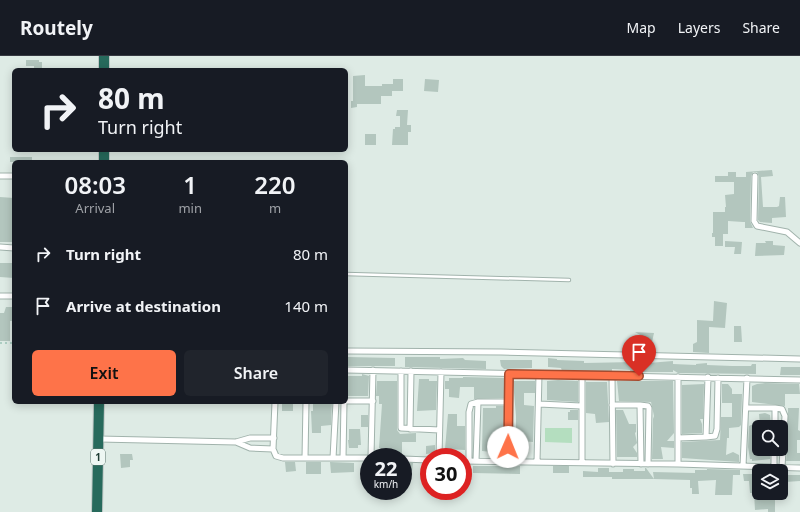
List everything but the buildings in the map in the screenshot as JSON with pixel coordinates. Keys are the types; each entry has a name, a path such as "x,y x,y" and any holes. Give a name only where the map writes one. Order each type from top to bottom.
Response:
{"highway":[{"path":"104,56 104,68"},
{"name":"1","path":"97,512 99,404"}],"street":[{"path":"0,176 12,176"},
{"path":"755,176 755,224 758,226 787,232 800,243"},
{"path":"0,247 12,248"},
{"path":"0,296 12,296"},
{"path":"348,351 501,352 800,359"},
{"path":"348,370 800,380"},
{"path":"371,448 373,370"},
{"path":"401,371 402,428 439,430"},
{"path":"410,428 411,371"},
{"path":"439,448 441,372"},
{"path":"508,461 509,374"},
{"path":"537,462 539,374"},
{"path":"582,375 582,462"},
{"path":"612,376 613,464"},
{"path":"678,377 678,464"},
{"path":"706,437 708,377"},
{"path":"678,438 715,436 717,429 718,378"},
{"path":"743,466 747,378"},
{"path":"348,401 373,401"},
{"path":"469,448 469,412 471,404 478,402 509,402"},
{"path":"476,461 478,402"},
{"path":"275,404 273,449 276,456 283,458 360,458"},
{"path":"305,458 306,404"},
{"path":"333,458 336,404"},
{"path":"343,458 345,404"},
{"path":"539,404 581,406"},
{"path":"612,405 648,406 648,464"},
{"path":"640,405 641,464"},
{"path":"746,408 782,409 785,416 782,464"},
{"path":"775,408 775,420"},
{"path":"99,439 236,442 253,438 274,438"},
{"path":"236,442 250,448 273,449"},
{"path":"472,461 752,466"},
{"path":"788,467 800,468"}],"lane":[{"path":"348,274 569,280"}],"path":[{"path":"0,343 12,343"}],"green space":[{"path":"545,428 572,428 572,443 545,442"}],"route":[{"path":"508,447 509,374 639,376"}]}
